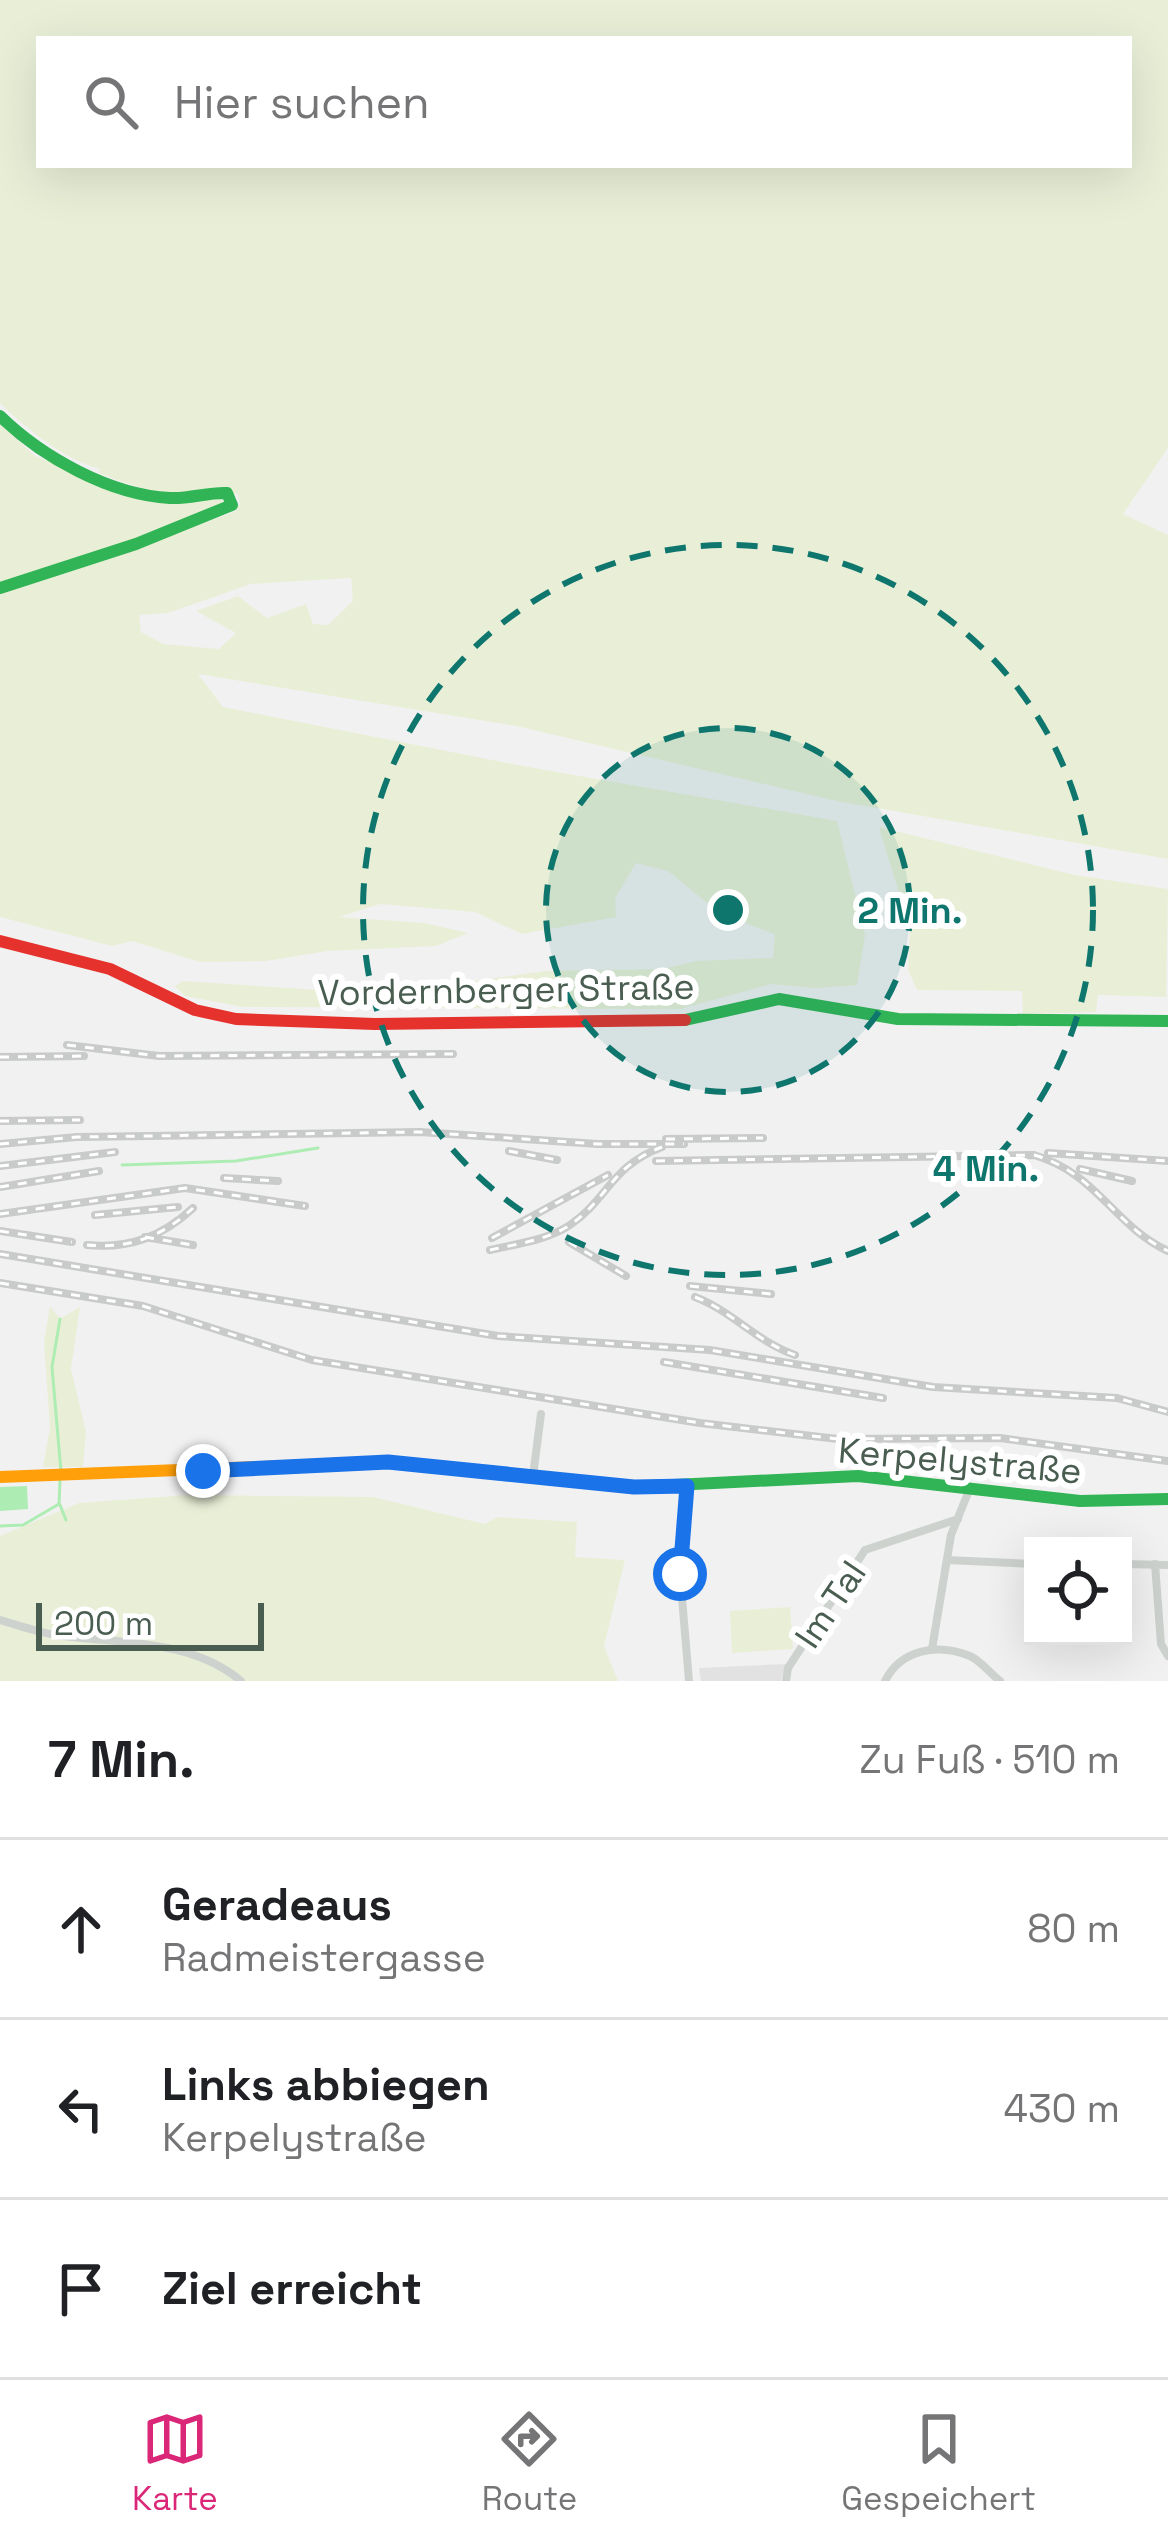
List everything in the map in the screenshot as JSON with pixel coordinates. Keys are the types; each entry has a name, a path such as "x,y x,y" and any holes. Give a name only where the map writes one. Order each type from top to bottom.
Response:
{"main road":[{"path":"0,416 28,439 134,491 170,498 227,493 232,505 136,544 0,588"},
{"name":"Vordernberger Straße","path":"0,941 110,970 195,1010 236,1019 375,1024 675,1022 779,1000 898,1018 1168,1021"},
{"name":"Kerpelystraße","path":"0,1477 388,1462 634,1487 859,1475 1095,1502 1168,1498"}],"street":[{"path":"532,1476 541,1414"},
{"path":"687,1486 680,1574 688,1681"},
{"path":"932,1648 947,1560 970,1488"},
{"name":"Im Tal","path":"786,1681 788,1667 865,1550 958,1519"},
{"path":"947,1560 1024,1564"},
{"path":"1132,1564 1168,1564"},
{"path":"1155,1564 1161,1644 1168,1656"},
{"path":"0,1620 54,1634 123,1640 198,1655 241,1681"},
{"path":"885,1681 905,1656 932,1648 971,1657 998,1681"}],"shaded area":[{"path":"0,0 1168,0 1168,448 1123,514 1168,535 1168,859 837,801 516,726 198,674 223,707 837,821 865,935 857,985 771,984 680,1009 243,1007 185,996 175,986 183,981 334,991 453,984 545,971 663,969 697,961 773,958 775,934 721,914 668,871 636,863 615,898 616,917 522,934 475,912 380,904 339,917 425,923 468,933 436,946 328,951 266,961 200,962 132,941 112,946 0,917 0,593 235,512 240,503 237,494 166,494 99,473 100,469 73,458 0,403","holes":["351,578 353,601 328,625 313,624 306,604 267,618 238,596 196,611 236,633 219,649 163,644 141,632 139,615 168,613 251,584"]},
{"path":"0,424 35,456 132,494 217,496 226,503 154,536 0,583"},
{"path":"879,827 1075,875 1168,889 1166,997 1098,995 1096,1012 1023,1014 1022,991 917,990 908,970 910,929"},
{"path":"50,1306 60,1319 80,1307 71,1369 86,1432 83,1467 43,1467 50,1428 44,1342"},
{"path":"27,1486 28,1509 0,1511 0,1487"},
{"path":"187,1495 373,1497 485,1524 498,1517 577,1522 575,1557 625,1560 604,1646 618,1681 0,1681 0,1536 79,1503"},
{"path":"790,1607 793,1649 732,1653 730,1611"},
{"path":"786,1664 781,1681 701,1681 699,1668"}],"waterway":[{"path":"122,1165 236,1161 318,1148"},
{"path":"60,1319 52,1367 61,1472"},
{"path":"0,1526 23,1525 59,1504 60,1481"},
{"path":"60,1505 66,1520"}],"railway":[{"path":"67,1045 159,1056 453,1054"},
{"path":"0,1057 84,1056"},
{"path":"0,1121 80,1120"},
{"path":"0,1144 77,1137 420,1132 598,1144 684,1144"},
{"path":"666,1139 763,1138"},
{"path":"490,1250 542,1238 570,1225 620,1173 662,1147"},
{"path":"509,1151 557,1160"},
{"path":"0,1166 115,1152"},
{"path":"1048,1153 1168,1161"},
{"path":"656,1161 1034,1155 1074,1174 1133,1228 1168,1251"},
{"path":"1080,1169 1132,1181"},
{"path":"0,1187 99,1171"},
{"path":"492,1238 608,1175"},
{"path":"224,1178 278,1181"},
{"path":"0,1214 185,1188 305,1206"},
{"path":"95,1215 178,1207"},
{"path":"87,1245 144,1239 193,1208"},
{"path":"0,1231 72,1242"},
{"path":"145,1237 193,1245"},
{"path":"569,1242 626,1276"},
{"path":"0,1254 498,1336 710,1350 933,1387 1117,1398 1168,1412"},
{"path":"0,1283 143,1306 312,1360 700,1423 838,1439 1000,1438 1168,1461"},
{"path":"690,1286 771,1294"},
{"path":"695,1297 795,1355"},
{"path":"664,1362 883,1398"}],"traffic: fast":[{"path":"0,416 36,446 101,482 170,498 227,493 232,505 136,544 0,588"},
{"path":"685,1020 779,999 898,1019 1168,1021"},
{"path":"507,1474 634,1487 858,1476 1080,1501 1168,1499"}],"traffic: slow":[{"path":"0,1477 388,1462 507,1474"}],"traffic: jam":[{"path":"0,941 110,969 195,1010 236,1019 375,1024 685,1020"}],"route":[{"path":"203,1471 388,1462 584,1483 687,1486 680,1574"}]}
